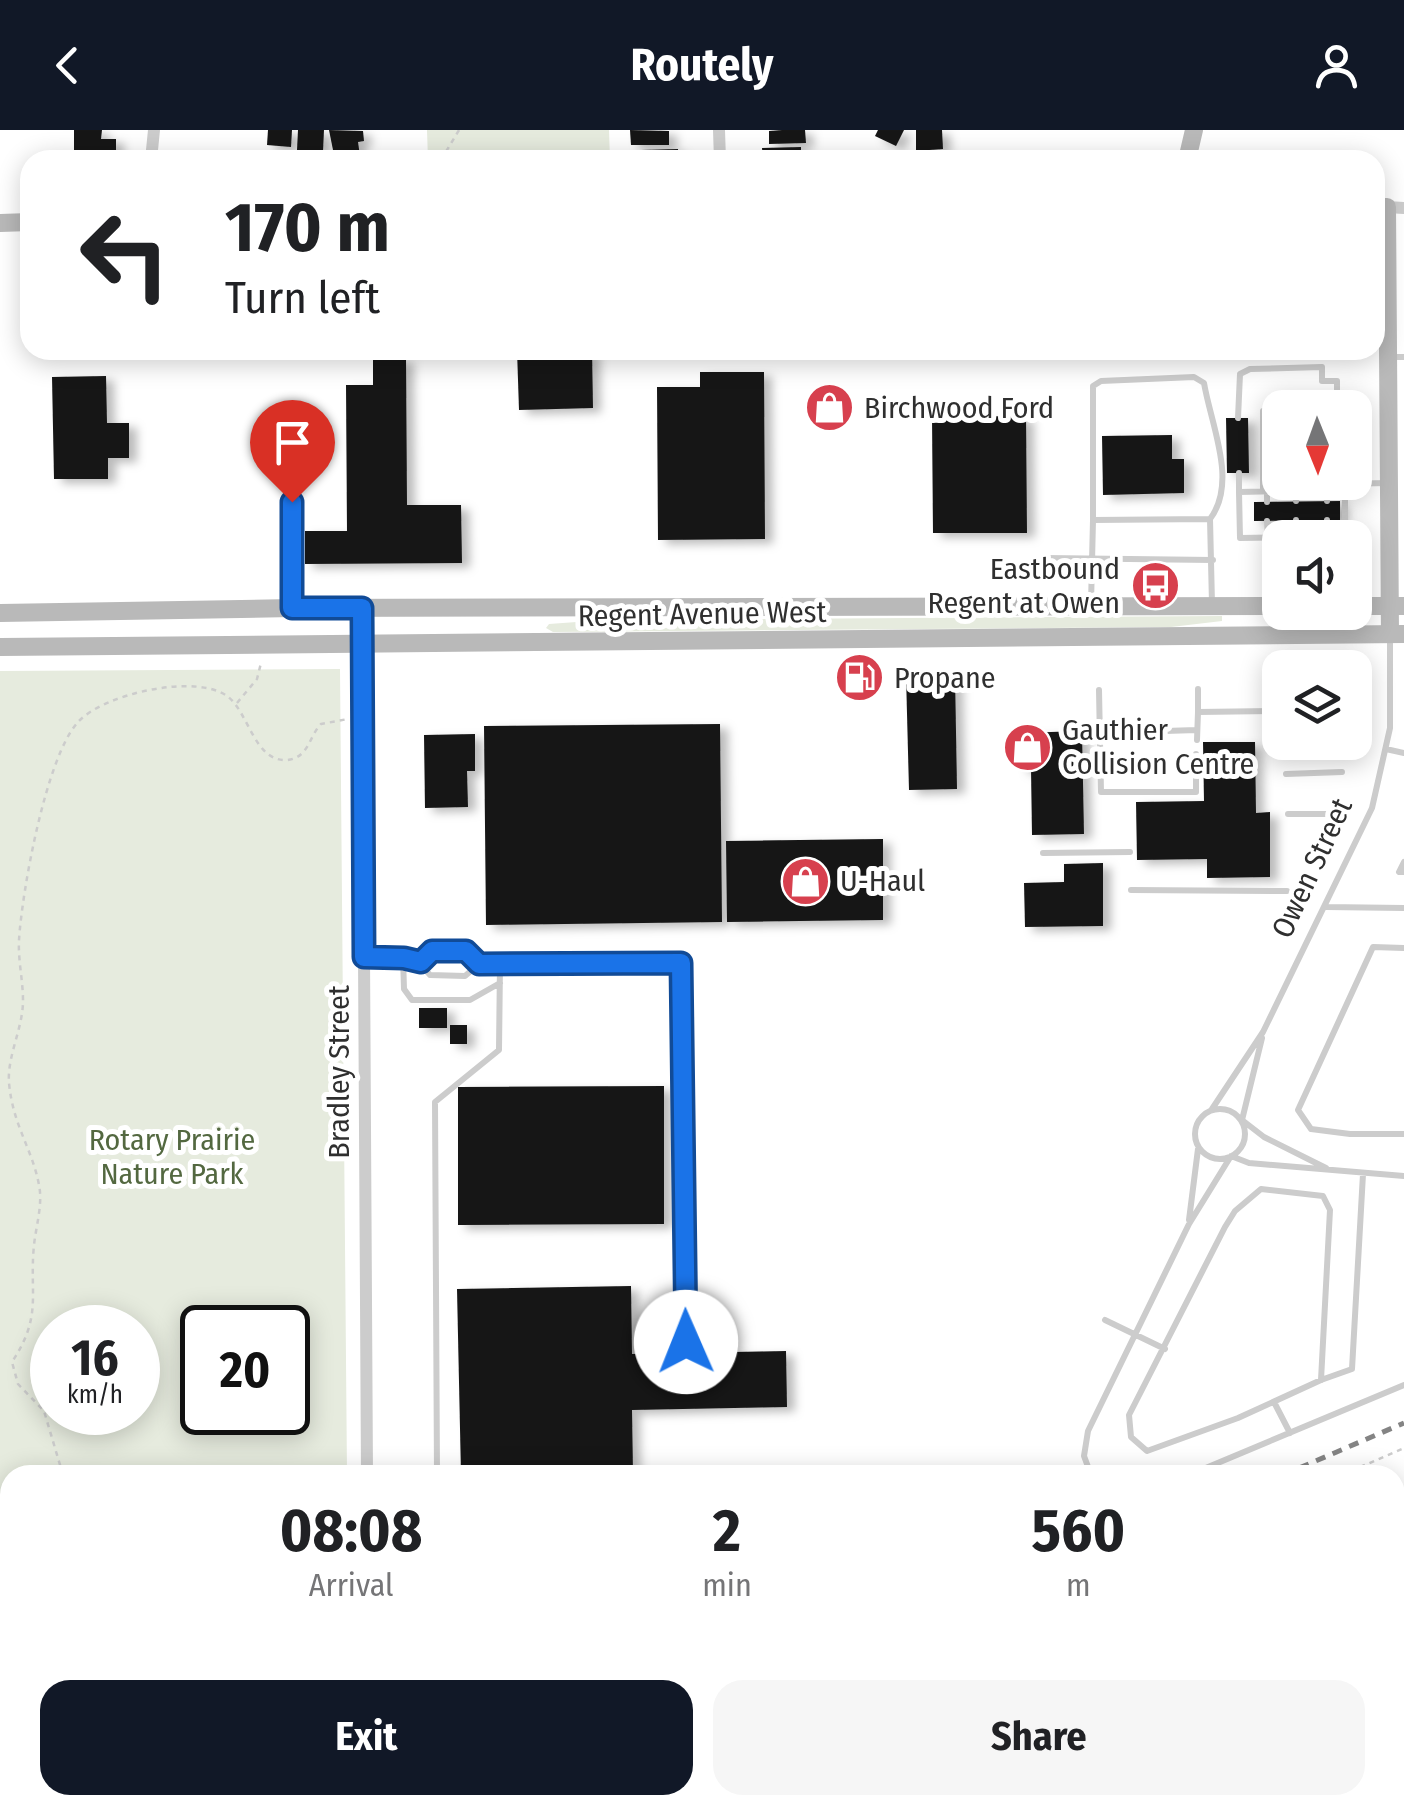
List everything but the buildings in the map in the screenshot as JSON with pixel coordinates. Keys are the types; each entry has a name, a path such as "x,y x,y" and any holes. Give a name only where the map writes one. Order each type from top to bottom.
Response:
{"main road":[{"name":"Owen Street","path":"1389,207 1396,357 1396,462 1389,483 1397,634"},
{"path":"1390,528 1404,548"},
{"name":"Regent Avenue West","path":"0,613 292,608 1262,606"},
{"name":"Regent Avenue West","path":"0,648 1397,634"}],"street":[{"name":"Bradley Street","path":"362,608 367,1465"}],"lane":[{"path":"1238,418 1240,374 1250,368 1322,367 1322,380 1337,380 1337,390"},
{"path":"1090,606 1092,386 1101,381 1194,377 1204,383 1221,460 1220,506 1210,520 1212,606"},
{"path":"1239,473 1240,538 1262,537"},
{"path":"1372,483 1389,483"},
{"path":"1239,492 1262,491"},
{"path":"292,502 292,608"},
{"path":"1093,520 1210,520"},
{"path":"1046,558 1213,560"},
{"name":"Owen Street","path":"1189,1224 1198,1147 1196,1126 1212,1109 1263,1032 1372,808 1390,728 1397,634"},
{"path":"1196,740 1198,689"},
{"path":"1099,690 1102,792 1196,792 1196,754"},
{"path":"1198,712 1262,711"},
{"path":"1100,733 1197,730"},
{"path":"1386,750 1404,753"},
{"path":"1286,774 1342,772"},
{"path":"1288,814 1328,814"},
{"path":"1043,853 1130,852"},
{"path":"1404,862 1399,872 1404,872"},
{"path":"1131,890 1287,890"},
{"path":"1326,907 1404,908"},
{"path":"1404,948 1373,947 1298,1110 1311,1129 1404,1134"},
{"path":"421,962 432,951 466,951 479,964"},
{"path":"364,957 404,958 421,962 430,975 465,976 479,964 681,963 686,1342"},
{"path":"404,958 404,989 412,1000 470,1000 500,984"},
{"path":"437,1465 435,1102 499,1050 500,964"},
{"path":"1087,1465 1084,1456 1088,1431 1189,1224 1231,1156 1243,1145 1242,1120 1263,1032"},
{"path":"1212,1109 1229,1110 1264,1137 1330,1170"},
{"path":"1198,1147 1216,1159 1231,1156 1250,1163 1404,1176"},
{"path":"1321,1380 1330,1210 1323,1196 1261,1188 1225,1227 1129,1416 1130,1436 1147,1451 1352,1370 1363,1174"},
{"path":"1106,1320 1165,1348"},
{"path":"1213,1465 1404,1385"},
{"path":"1274,1402 1290,1433"}],"path":[{"path":"236,704 252,688 261,663"},
{"path":"60,1465 44,1411 18,1384 12,1362 27,1340 34,1314 34,1249 40,1189 12,1112 9,1077 23,1002 18,965 20,935 35,844 58,754 81,718 106,702 172,688 224,693 236,704 265,752 276,758 289,760 307,750 321,724 350,719"},
{"path":"1365,1465 1404,1448"}],"green space":[{"path":"427,130 609,130 610,150 428,150"},
{"path":"1222,616 1222,621 1171,627 553,632 546,628 549,624 604,620"},
{"name":"Rotary Prairie Nature Park","path":"340,669 347,1465 0,1465 0,671"}],"railway":[{"path":"1306,1465 1404,1423"}],"place":[{"name":"Birchwood Ford","path":"829,408"},
{"name":"Eastbound Regent at Owen","path":"1155,586"},
{"name":"Propane","path":"859,678"},
{"name":"Gauthier Collision Centre","path":"1027,747"},
{"name":"U-Haul","path":"805,881"}],"route":[{"path":"292,502 292,608 362,608 364,957 421,962 432,951 466,951 479,964 681,963 686,1342"}]}
